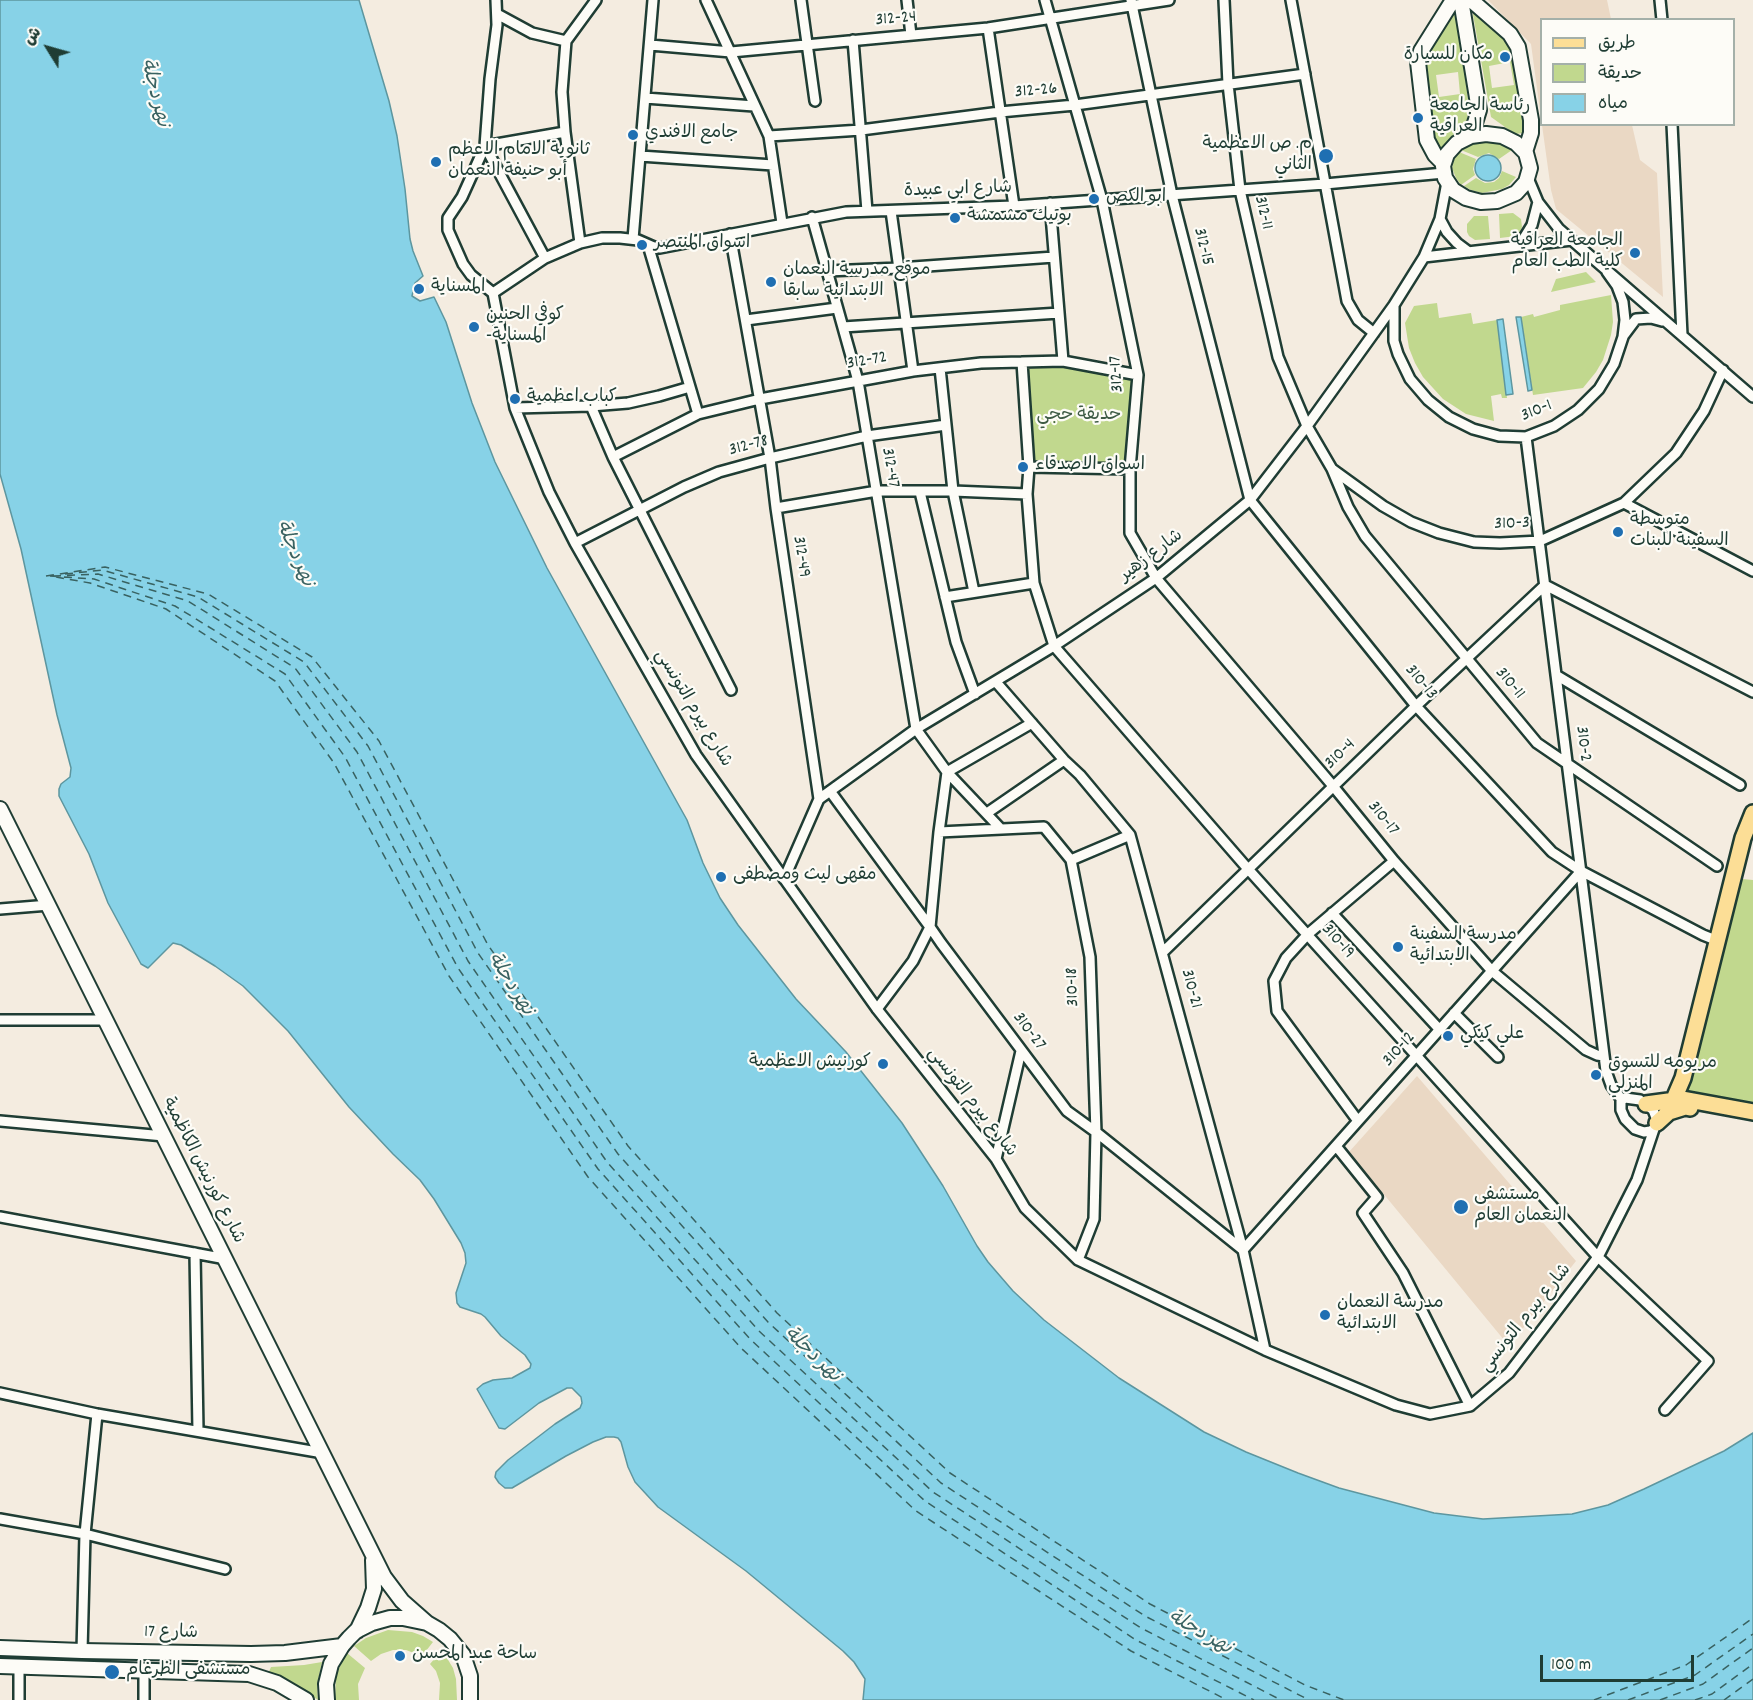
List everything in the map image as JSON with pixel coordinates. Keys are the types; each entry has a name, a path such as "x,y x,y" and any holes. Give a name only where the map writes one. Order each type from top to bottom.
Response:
{"main road":[{"path":"1674,1100 1683,1078 1743,838 1753,813"},
{"path":"1646,1104 1692,1100 1753,1112"},
{"path":"1656,1126 1669,1112 1684,1107 1753,1122"}],"street":[{"path":"493,293 467,270 447,226 448,218 466,188 485,146 497,14 496,0"},
{"path":"580,243 562,92 566,41 596,0"},
{"path":"633,239 653,0"},
{"path":"706,0 769,136 782,224"},
{"path":"801,0 815,101"},
{"path":"907,0 911,35"},
{"name":"312-17","path":"1045,0 1102,200 1138,375 1130,469 1130,532 1156,578"},
{"name":"312-24","path":"650,45 731,52 988,27 1131,3 1169,0"},
{"name":"312-11","path":"1224,0 1228,84 1240,190 1278,357 1306,426"},
{"path":"1291,0 1347,301 1358,320 1374,333"},
{"path":"1445,173 1447,154 1453,146 1471,136 1486,134 1497,135 1516,142 1525,152 1530,168 1523,186 1511,196 1497,201 1471,200 1453,190 1427,140 1418,62 1421,51 1454,0"},
{"path":"1461,0 1479,110 1471,136"},
{"path":"1471,0 1510,34 1518,47 1531,120 1531,133 1525,152"},
{"path":"1660,0 1662,18"},
{"name":"312-15","path":"1131,3 1172,195 1250,500"},
{"path":"497,14 532,33 566,41"},
{"path":"988,27 1014,206"},
{"path":"853,40 867,211"},
{"name":"312-26","path":"769,136 861,130 1075,105 1305,74"},
{"path":"645,98 754,106"},
{"path":"1479,110 1497,135"},
{"path":"1672,126 1682,335"},
{"path":"485,146 565,132"},
{"path":"485,146 545,258"},
{"path":"640,156 773,165"},
{"name":"شارع ابي عبيدة","path":"493,293 545,258 580,243 602,238 633,239 654,247 666,248 846,212 1014,206 1325,184 1445,173"},
{"name":"شارع زهير","path":"819,799 916,729 1054,646 1156,578 1250,500 1374,333 1424,257 1440,219 1445,173"},
{"path":"1528,178 1538,202 1559,229 1753,397"},
{"path":"1519,246 1532,225 1538,202"},
{"path":"1050,203 1063,361"},
{"path":"891,211 913,371"},
{"name":"312-47","path":"812,218 858,381 916,729"},
{"path":"1440,219 1452,238 1469,252"},
{"name":"312-49","path":"730,234 770,458 819,799"},
{"path":"1424,257 1572,240"},
{"path":"648,245 698,414"},
{"path":"827,271 1054,257"},
{"name":"310-1","path":"1394,305 1394,341 1398,354 1410,379 1428,400 1449,417 1473,429 1499,436 1526,437 1554,426 1578,411 1599,389 1614,364 1623,337 1625,320 1623,302 1617,286 1607,272"},
{"name":"شارع بيرم التونسي","path":"493,293 515,408 549,492 575,543 696,754 877,1009 996,1159 1025,1208 1078,1260 1265,1350 1396,1405 1430,1414 1470,1406 1509,1373 1598,1257 1637,1180 1656,1126"},
{"path":"746,320 837,308"},
{"path":"843,327 1059,313"},
{"path":"1623,337 1636,319 1651,318 1670,324"},
{"name":"312-72","path":"613,457 698,414 760,399 913,371 981,363 1063,361 1138,375"},
{"path":"1022,362 1029,467 1027,494 1034,583 1054,646"},
{"path":"940,368 953,491 974,592"},
{"name":"310-3","path":"1306,426 1332,469 1383,506 1411,522 1439,533 1474,542 1540,541 1624,503 1676,453 1704,411 1723,370"},
{"path":"515,408 628,403 690,387"},
{"path":"591,406 613,457 731,690"},
{"name":"312-78","path":"575,543 684,487 719,472 867,436 946,425"},
{"name":"310-2","path":"1526,437 1604,1056 1611,1085 1622,1100"},
{"path":"1029,467 1130,469"},
{"name":"310-11","path":"1332,469 1348,507 1365,536 1537,743 1716,866"},
{"path":"776,508 877,491 1027,494"},
{"path":"920,492 956,642 975,694"},
{"name":"310-13","path":"1250,500 1416,705 1552,852 1581,871 1718,941"},
{"path":"1624,503 1753,571"},
{"name":"310-17","path":"1156,578 1394,861 1492,971 1586,1050 1604,1056"},
{"path":"945,597 1034,583"},
{"path":"1545,585 1753,692"},
{"name":"310-4","path":"1163,952 1416,705 1545,585"},
{"name":"310-19","path":"1054,646 1248,869 1598,1257 1708,1361 1665,1410"},
{"path":"1556,675 1740,785"},
{"name":"310-21","path":"996,682 1064,760 1080,775 1130,835 1243,1250 1265,1350"},
{"path":"947,772 1032,723"},
{"path":"916,729 947,772 1000,828"},
{"path":"987,813 1064,760"},
{"path":"877,1009 913,961 930,927 947,772"},
{"name":"310-27","path":"831,790 1066,1111 1096,1132 1243,1250"},
{"path":"784,879 819,799"},
{"name":"شارع كورنيش الكاظمية","path":"0,809 384,1577 402,1601 427,1623 450,1638 463,1656 470,1676 471,1699"},
{"name":"310-18","path":"939,832 1044,827 1071,860 1090,957 1096,1132 1094,1219 1078,1260"},
{"path":"1071,860 1130,835"},
{"path":"1358,1122 1277,1011 1274,981 1286,958 1308,934 1394,861"},
{"name":"310-12","path":"1243,1250 1581,871"},
{"path":"0,909 49,905"},
{"path":"1332,913 1440,1030"},
{"path":"1454,1013 1498,1057"},
{"path":"0,1020 106,1020"},
{"path":"996,1159 1021,1051"},
{"path":"1625,1098 1634,1098 1646,1104 1655,1113 1656,1126 1647,1132 1633,1127 1625,1119 1621,1110 1622,1100 1625,1098"},
{"path":"0,1121 164,1136"},
{"path":"1639,1131 1646,1153"},
{"path":"1336,1146 1377,1197 1363,1213 1403,1273 1470,1406"},
{"path":"0,1217 226,1259"},
{"path":"195,1253 198,1431"},
{"path":"0,1393 97,1414 323,1453"},
{"path":"82,1651 85,1534 97,1414"},
{"path":"0,1519 85,1534 225,1569"},
{"name":"شارع كورنيش الكاظمية","path":"356,1631 368,1608 374,1589 375,1569 372,1550"},
{"path":"327,1700 326,1684 331,1664 342,1646 356,1631 390,1618 427,1623"},
{"name":"شارع 17","path":"0,1648 285,1653 342,1646"},
{"name":"شارع 17","path":"0,1666 249,1674 277,1683 306,1700"},
{"path":"19,1667 19,1700"},
{"path":"144,1670 144,1700"}],"shaded area":[{"path":"1488,0 1607,0 1611,18 1540,18 1540,111 1531,44"},
{"name":"الجامعة العراقية كلية الطب العام","path":"1542,126 1632,126 1640,160 1657,173 1663,297 1556,209 1551,190"},
{"name":"مستشفى النعمان العام","path":"1417,1076 1576,1261 1509,1346 1349,1152"}],"green space":[{"path":"1472,9 1481,16 1483,22 1512,44 1526,128 1523,133 1516,134 1491,117","holes":["1510,62 1514,85 1492,88 1489,66"]},
{"path":"1458,10 1469,109 1465,128 1442,153 1434,148 1422,57","holes":["1458,72 1460,94 1439,97 1436,75"]},
{"path":"1485,141 1501,143 1512,150 1499,159 1489,153 1478,157 1461,150 1470,144"},
{"path":"1459,152 1476,159 1473,169 1475,175 1461,185 1452,168"},
{"path":"1502,171 1516,177 1502,189 1482,193 1464,186 1476,178 1485,183 1494,182"},
{"path":"1513,213 1521,219 1520,232 1516,236 1500,238 1499,214"},
{"path":"1474,216 1488,216 1490,239 1475,240 1469,236 1467,224"},
{"path":"1586,272 1596,282 1551,292 1556,279"},
{"path":"1611,295 1613,322 1611,335 1603,360 1596,372 1583,388 1533,395 1521,317 1533,314 1534,317 1560,310 1560,305"},
{"path":"1437,303 1439,318 1471,313 1473,324 1497,320 1507,398 1502,398 1501,394 1491,396 1494,421 1466,414 1443,399 1423,377 1415,363 1409,348 1405,323 1414,306"},
{"name":"حديقة حجي","path":"1063,361 1138,375 1130,469 1035,467 1027,453 1022,362"},
{"path":"1742,879 1753,880 1753,1106 1688,1092"},
{"path":"388,1630 412,1632 433,1642 422,1656 406,1650 393,1650 371,1661 354,1646 366,1638"},
{"path":"442,1650 453,1668 457,1700 439,1700 440,1683 436,1671 430,1664"},
{"path":"347,1653 365,1668 358,1684 359,1700 335,1700 336,1676"},
{"path":"322,1662 317,1685 318,1700 303,1690 268,1674 271,1667"}],"water":[{"name":"نهر دجلة","path":"0,0 359,0 389,101 397,136 410,239 423,276 415,283 412,296 420,301 434,297 446,322 472,403 495,462 547,568 687,820 703,863 720,898 738,925 796,999 846,1052 902,1123 988,1262 1013,1291 1044,1320 1119,1378 1204,1432 1246,1452 1339,1488 1434,1513 1483,1519 1572,1514 1608,1505 1724,1451 1753,1433 1753,1700 863,1700 865,1679 854,1662 746,1571 658,1507 635,1482 618,1438 606,1437 593,1442 512,1488 505,1488 499,1483 495,1477 496,1472 555,1424 580,1408 581,1397 572,1388 567,1388 539,1403 505,1429 499,1428 477,1389 493,1380 512,1378 530,1368 531,1364 525,1355 501,1336 485,1317 460,1307 457,1303 456,1293 466,1263 465,1253 434,1199 420,1180 349,1107 288,1031 243,986 181,945 173,943 148,968 141,964 108,903 89,854 59,796 61,784 70,777 71,768 57,715 21,549 0,474"},
{"path":"1488,155 1497,159 1501,168 1497,177 1488,181 1479,177 1475,168 1479,159"},
{"path":"1516,317 1521,317 1532,390 1528,391"},
{"path":"1503,319 1513,394 1506,395 1497,320"}],"ferry route":[{"path":"46,576 105,567 208,594 312,657 379,741 488,945 628,1146 777,1313 950,1473 1150,1604 1305,1685 1344,1700"},
{"path":"65,574 102,570 198,597 304,662 368,746 478,953 618,1154 768,1322 941,1483 1145,1616 1309,1700"},
{"path":"53,576 98,574 188,601 295,668 357,752 468,961 607,1162 759,1331 933,1492 1141,1628 1281,1700"},
{"path":"50,576 94,579 175,606 285,674 345,757 458,968 598,1169 750,1339 925,1501 1136,1640 1254,1700"},
{"path":"56,577 90,583 166,609 275,681 334,763 449,976 588,1177 741,1348 916,1511 1131,1651 1227,1700"},
{"path":"1594,1700 1686,1665 1753,1618"},
{"path":"1628,1700 1695,1675 1753,1634"},
{"path":"1660,1700 1703,1684 1753,1648"},
{"path":"1695,1700 1712,1694 1753,1664"},
{"path":"1724,1700 1753,1679"}],"place":[{"name":"مكان للسيارة","path":"1505,57"},
{"name":"رئاسة الجامعة العراقية","path":"1418,118"},
{"name":"جامع الافندي","path":"633,135"},
{"name":"م. ص الاعظمية الثاني","path":"1326,156"},
{"name":"ثانوية الامام الاعظم أبو حنيفة النعمان","path":"436,162"},
{"name":"ابو الكص","path":"1094,199"},
{"name":"بوتيك مشمشة","path":"955,218"},
{"name":"اسواق المنتصر","path":"642,245"},
{"name":"الجامعة العراقية كلية الطب العام","path":"1635,253"},
{"name":"موقع مدرسة النعمان الابتدائية سابقا","path":"771,282"},
{"name":"المسناية","path":"419,289"},
{"name":"كوفي الحنين -المسناية","path":"474,327"},
{"name":"كباب اعظمية","path":"515,399"},
{"name":"اسواق الاصدقاء","path":"1023,467"},
{"name":"متوسطة السفينة للبنات","path":"1618,532"},
{"name":"مقهى ليث ومصطفى","path":"721,877"},
{"name":"مدرسة السفينة الابتدائية","path":"1398,947"},
{"name":"علي كيكي","path":"1448,1036"},
{"name":"كورنيش الاعظمية","path":"883,1064"},
{"name":"مريومه للتسوق المنزلي","path":"1596,1075"},
{"name":"مستشفى النعمان العام","path":"1461,1207"},
{"name":"مدرسة النعمان الابتدائية","path":"1325,1315"},
{"name":"ساحة عبد المحسن","path":"400,1656"},
{"name":"مستشفى الظرغام","path":"112,1672"}]}
